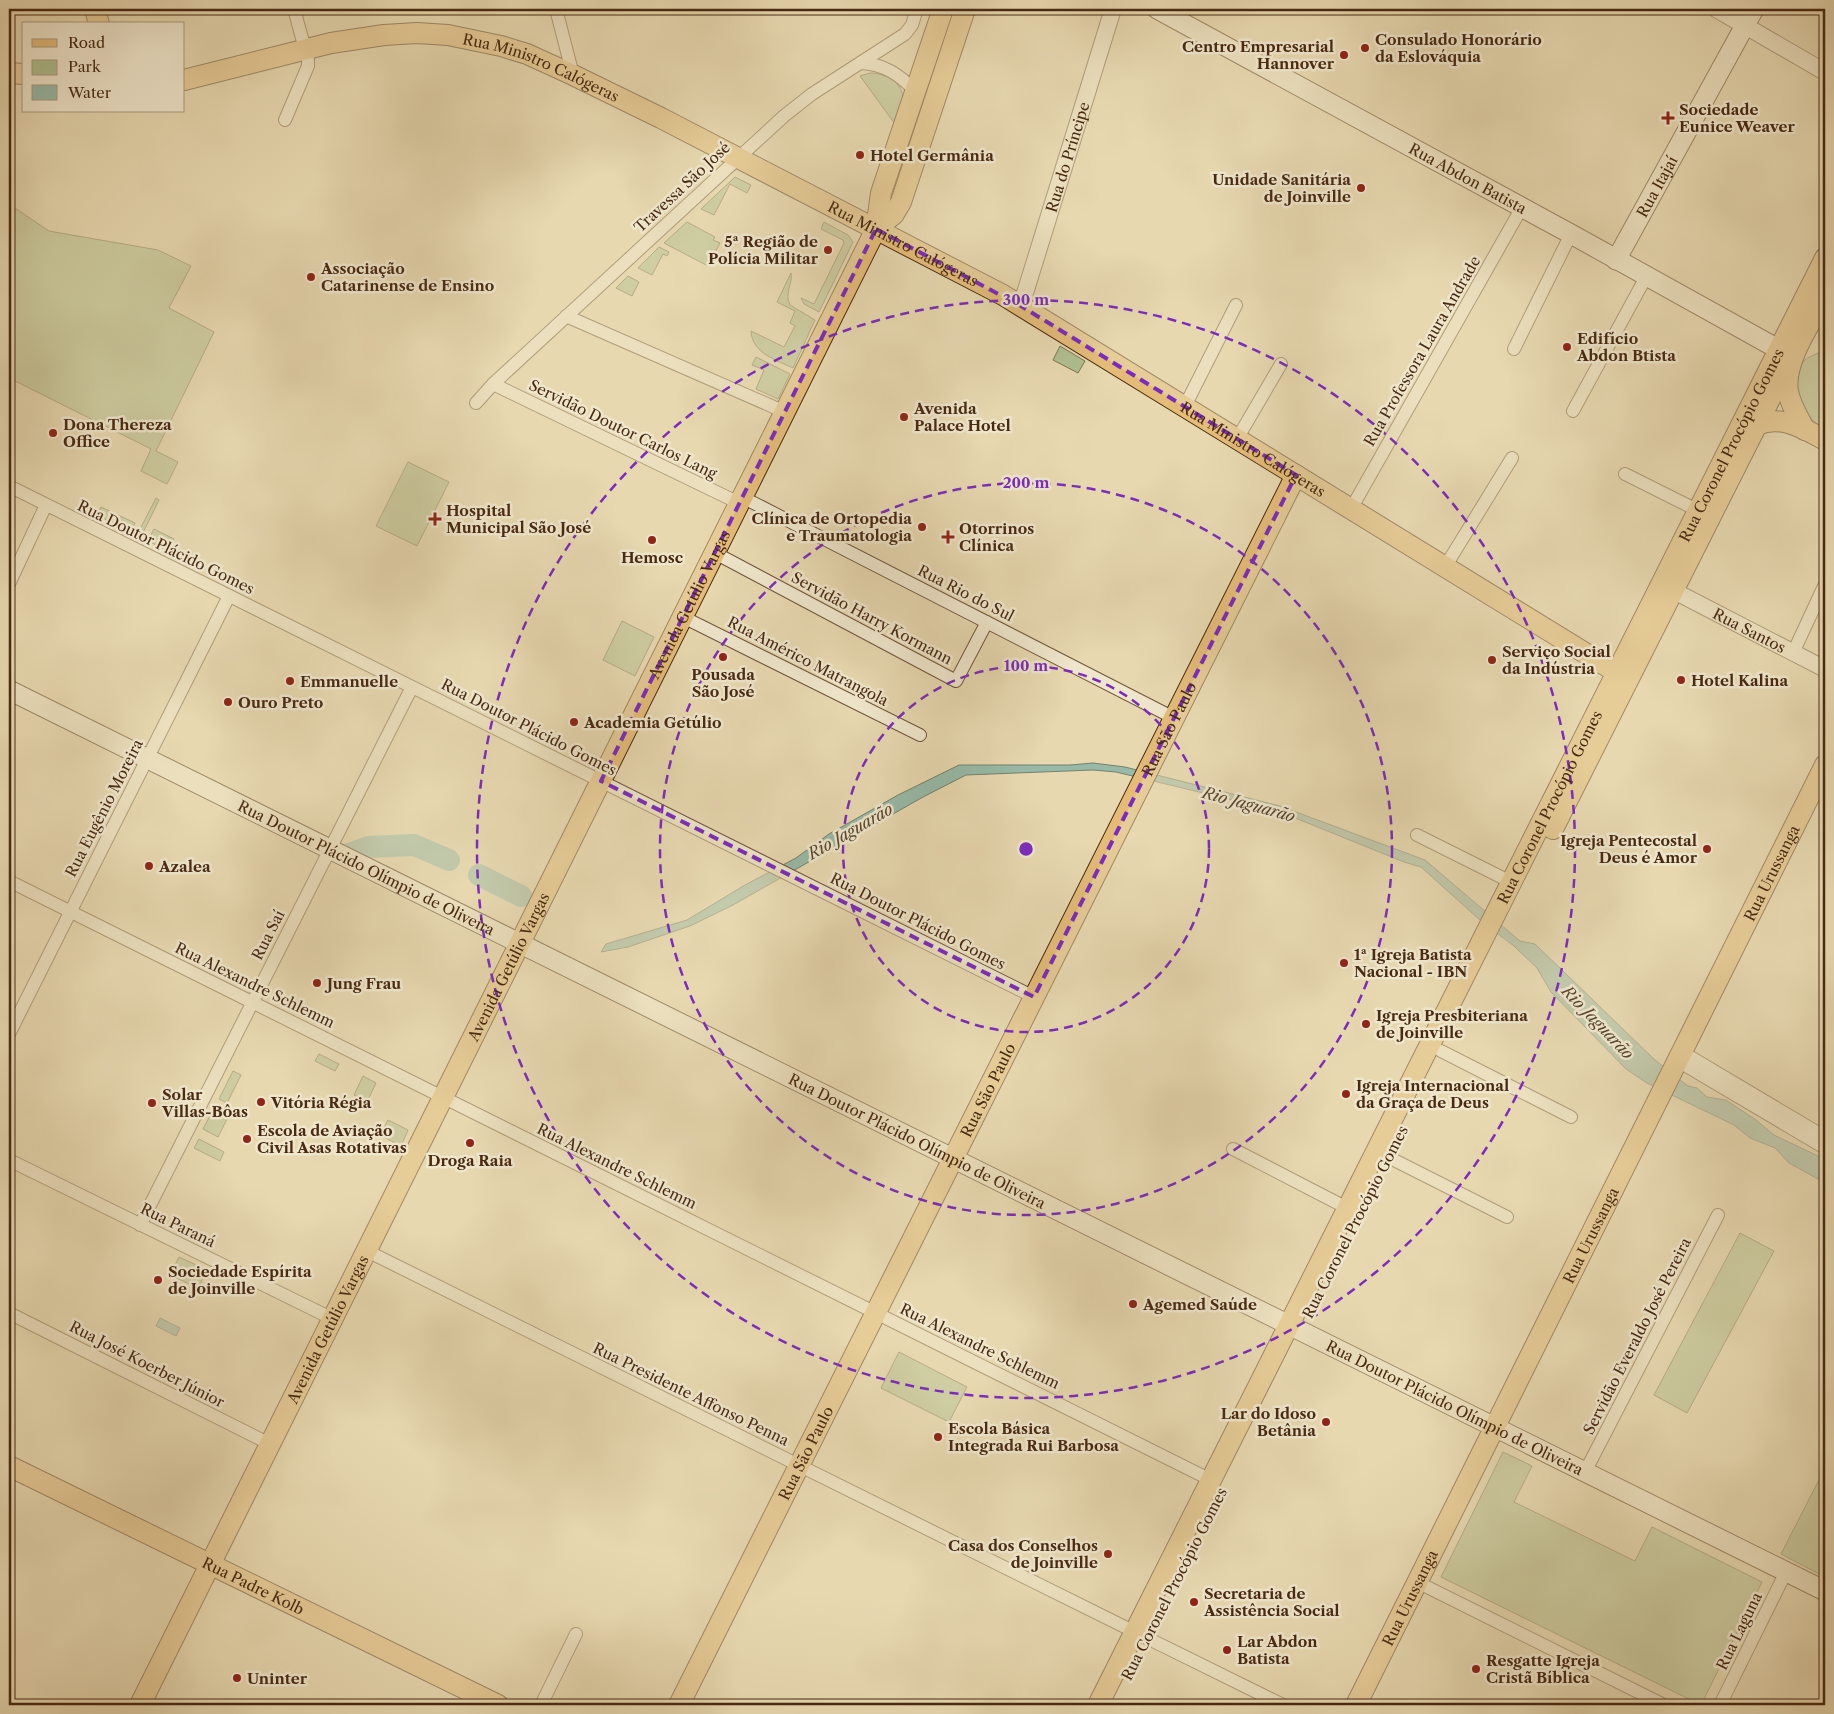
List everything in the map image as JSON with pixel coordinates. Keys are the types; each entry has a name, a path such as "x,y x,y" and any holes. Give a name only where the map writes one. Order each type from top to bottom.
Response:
{"main road":[{"path":"95,9 98,22"},
{"path":"876,229 880,193 943,9"},
{"path":"876,229 894,214 901,202 965,9"},
{"name":"Rua Abdon Batista","path":"1157,9 1778,349"},
{"name":"Rua Itajaí","path":"1616,260 1754,9"},
{"name":"Rua Ministro Calógeras","path":"185,80 305,50 384,35 417,33 448,35 501,46 527,54 573,74 876,229 1021,306 1616,672"},
{"path":"9,73 22,74"},
{"name":"Avenida Getúlio Vargas","path":"140,1705 876,229"},
{"path":"1798,347 1785,350 1778,349 1825,258"},
{"path":"1806,430 1794,408 1788,391 1789,372 1798,347 1825,297"},
{"name":"Rua Coronel Procópio Gomes","path":"1114,1705 1141,1635 1211,1480 1388,1157 1441,1051 1502,914 1674,591 1757,425 1777,382 1778,349"},
{"name":"Rua Coronel Procópio Gomes","path":"1502,914 1511,882 1778,349"},
{"path":"1757,425 1770,420 1777,420 1806,430 1825,440"},
{"name":"Rua São Paulo","path":"679,1705 1296,475"},
{"name":"Rua Doutor Plácido Olímpio de Oliveira","path":"9,690 1825,1591"},
{"name":"Rua Urussanga","path":"1356,1705 1825,765"},
{"name":"Rua Coronel Procópio Gomes","path":"1098,1705 1141,1635 1295,1328 1347,1208 1489,941"},
{"name":"Rua Padre Kolb","path":"9,1466 498,1705"}],"street":[{"path":"285,120 308,66 294,9"},
{"path":"556,9 573,74"},
{"name":"Travessa São José","path":"476,403 493,384 784,116 812,94 905,34 912,25 918,9"},
{"name":"Rua do Príncipe","path":"1021,306 1113,9"},
{"path":"1716,9 1825,72"},
{"path":"861,63 887,69 903,78 915,91"},
{"name":"Rua Professora Laura Andrade","path":"1351,509 1522,209"},
{"path":"1514,348 1570,234"},
{"path":"1573,411 1646,277"},
{"path":"1185,406 1236,305"},
{"path":"566,316 785,412"},
{"path":"1237,439 1281,364"},
{"name":"Servidão Doutor Carlos Lang","path":"493,384 741,500"},
{"path":"1445,567 1512,458"},
{"path":"1626,474 1697,510"},
{"name":"Rua Doutor Plácido Gomes","path":"9,486 1034,997"},
{"name":"Rua Rio do Sul","path":"741,500 987,622 1174,718"},
{"path":"9,584 46,505"},
{"name":"Servidão Harry Kormann","path":"715,553 956,681 987,622"},
{"path":"1793,653 1825,584"},
{"name":"Rua Santos","path":"1674,591 1825,670"},
{"name":"Rua Eugênio Moreira","path":"9,1034 229,596"},
{"name":"Rua Américo Matrangola","path":"683,617 920,735"},
{"name":"Rua Saí","path":"140,1224 412,687"},
{"path":"1417,835 1511,882"},
{"name":"Rua Alexandre Schlemm","path":"9,881 1211,1480"},
{"path":"1441,1051 1571,1117"},
{"path":"1678,1060 1825,1137"},
{"path":"1678,1060 1825,1148"},
{"path":"1234,1149 1347,1208"},
{"path":"1388,1157 1507,1217"},
{"name":"Rua Paraná","path":"9,1160 333,1319"},
{"name":"Servidão Everaldo José Pereira","path":"1585,1472 1718,1215"},
{"name":"Rua Presidente Affonso Penna","path":"367,1251 1283,1705"},
{"name":"Rua José Koerber Júnior","path":"9,1313 270,1444"},
{"name":"Rua Laguna","path":"1720,1705 1786,1572"},
{"path":"1417,1582 1664,1705"},
{"path":"541,1705 576,1634"}],"highlighted area":[{"path":"876,229 1021,306 1296,475 1034,997 601,781"}],"green space":[{"path":"870,73 887,77 897,84 900,89 903,101 895,124 860,76"},
{"path":"735,177 751,185 747,193 730,184 714,215 701,209"},
{"path":"9,204 49,231 158,250 191,266 169,308 214,332 156,451 178,462 167,484 141,471 151,449 9,378"},
{"path":"687,222 715,237 713,240 720,243 708,266 664,243"},
{"path":"824,222 848,235 853,242 819,312 804,304 801,298 814,304 844,243 843,240 821,229"},
{"path":"659,247 669,252 667,256 663,254 652,275 638,268"},
{"path":"791,273 788,293 790,305 815,320 793,368 773,359 760,350 752,339 751,331 784,347 795,326 790,323 795,311 777,302"},
{"path":"628,276 639,282 632,296 616,288"},
{"path":"1060,346 1085,361 1078,373 1053,360"},
{"path":"1825,350 1825,430 1805,410 1797,390 1796,380 1802,363 1809,357"},
{"path":"756,357 790,374 778,399 756,389 764,370 752,365"},
{"path":"408,462 449,482 417,546 376,526"},
{"path":"156,498 159,500 141,537 137,535"},
{"path":"101,507 135,523 131,532 97,515"},
{"path":"154,529 174,539 168,551 148,541"},
{"path":"622,621 654,637 635,676 603,660"},
{"path":"319,1054 339,1064 335,1071 315,1061"},
{"path":"233,1071 241,1075 227,1103 219,1099"},
{"path":"363,1076 376,1083 367,1102 354,1095"},
{"path":"215,1106 230,1113 218,1137 203,1129"},
{"path":"388,1120 408,1130 401,1146 380,1135"},
{"path":"199,1139 224,1152 220,1161 194,1148"},
{"path":"1740,1233 1774,1251 1687,1413 1654,1395"},
{"path":"179,1257 207,1270 198,1288 170,1275"},
{"path":"899,1352 967,1387 949,1422 881,1388"},
{"path":"1503,1452 1532,1466 1514,1502 1635,1561 1652,1527 1762,1582 1701,1705 1441,1577"},
{"path":"1825,1468 1825,1577 1781,1554"}],"water":[{"name":"Rio Jaguarão","path":"1093,763 1125,767 1280,806 1425,860 1520,941 1535,944 1655,1060 1688,1086 1697,1088 1707,1097 1726,1100 1756,1120 1774,1135 1818,1156 1825,1162 1825,1180 1818,1179 1789,1163 1775,1148 1750,1138 1734,1125 1647,1083 1626,1069 1551,992 1537,968 1421,867 1404,862 1278,811 1116,772 1093,770 966,775 923,797 733,905 690,926 628,947 601,952 606,944 687,920 745,885 796,858 829,834 898,795 959,765 1070,765"},
{"path":"160,1318 180,1328 176,1336 156,1326"}],"waterway":[{"name":"Rio Jaguarão","path":"346,855 368,847 414,845 449,860"},
{"name":"Rio Jaguarão","path":"479,875 521,896"}],"place":[{"name":"Consulado Honorário da Eslováquia","path":"1365,48"},
{"name":"Centro Empresarial Hannover","path":"1344,55"},
{"name":"Sociedade Eunice Weaver","path":"1668,118"},
{"name":"Hotel Germânia","path":"860,155"},
{"name":"Unidade Sanitária de Joinville","path":"1361,188"},
{"name":"5ª Região de Polícia Militar","path":"828,250"},
{"name":"Associação Catarinense de Ensino","path":"311,277"},
{"name":"Edifício Abdon Btista","path":"1567,347"},
{"name":"Avenida Palace Hotel","path":"904,417"},
{"name":"Dona Thereza Office","path":"53,433"},
{"name":"Hospital Municipal São José","path":"435,519"},
{"name":"Clínica de Ortopedia e Traumatologia","path":"922,527"},
{"name":"Otorrinos Clínica","path":"948,537"},
{"name":"Hemosc","path":"652,540"},
{"name":"Pousada São José","path":"723,657"},
{"name":"Serviço Social da Indústria","path":"1492,660"},
{"name":"Hotel Kalina","path":"1681,680"},
{"name":"Emmanuelle","path":"290,681"},
{"name":"Ouro Preto","path":"228,702"},
{"name":"Academia Getúlio","path":"574,722"},
{"name":"Igreja Pentecostal Deus é Amor","path":"1707,849"},
{"name":"Azalea","path":"149,866"},
{"name":"1ª Igreja Batista Nacional - IBN","path":"1344,963"},
{"name":"Jung Frau","path":"317,983"},
{"name":"Igreja Presbiteriana de Joinville","path":"1366,1024"},
{"name":"Igreja Internacional da Graça de Deus","path":"1346,1094"},
{"name":"Vitória Régia","path":"261,1102"},
{"name":"Solar Villas-Bôas","path":"152,1103"},
{"name":"Escola de Aviação Civil Asas Rotativas","path":"247,1139"},
{"name":"Droga Raia","path":"470,1143"},
{"name":"Sociedade Espírita de Joinville","path":"158,1280"},
{"name":"Agemed Saúde","path":"1133,1304"},
{"name":"Lar do Idoso Betânia","path":"1326,1422"},
{"name":"Escola Básica Integrada Rui Barbosa","path":"938,1437"},
{"name":"Casa dos Conselhos de Joinville","path":"1108,1554"},
{"name":"Secretaria de Assistência Social","path":"1194,1602"},
{"name":"Lar Abdon Batista","path":"1227,1650"},
{"name":"Resgatte Igreja Cristã Bíblica","path":"1476,1669"},
{"name":"Uninter","path":"237,1678"}]}
